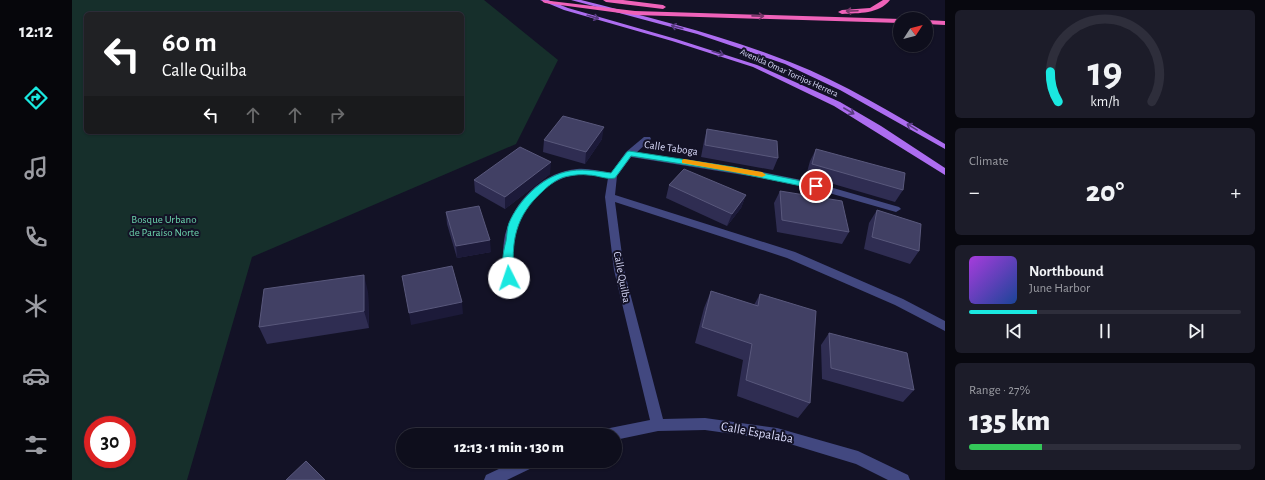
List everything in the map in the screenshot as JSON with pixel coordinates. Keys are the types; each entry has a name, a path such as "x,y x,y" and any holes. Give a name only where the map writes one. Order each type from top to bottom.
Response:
{"highway":[{"path":"606,0 670,7 835,12 873,9 884,4 887,0"},
{"path":"544,1 635,13 893,21"},
{"path":"933,22 945,23"}],"main road":[{"name":"Avenida Omar Torrijos Herrera","path":"574,0 699,33 787,63 843,88 945,147"},
{"name":"Avenida Omar Torrijos Herrera","path":"544,1 566,9 717,53 755,66 837,104 878,128 945,172"}],"street":[{"name":"Calle Quilba","path":"647,139 629,154 613,176 610,196 619,270 658,425"},
{"name":"Calle Taboga","path":"629,154 762,175 816,186 896,208"},
{"path":"509,278 508,255 513,224 522,208 546,183 566,174 588,172 613,176"},
{"path":"610,196 791,255 899,302 945,326"},
{"name":"Calle Espalaba","path":"622,432 658,425 705,424 777,434 858,458 903,480"},
{"path":"491,480 516,468"}],"green space":[{"name":"Bosque Urbano de Paraíso Norte","path":"72,0 484,0 558,60 516,144 252,257 187,480 72,480"}],"building":[{"path":"563,116 604,127 586,152 544,140"},
{"path":"707,129 777,141 778,158 705,145"},
{"path":"520,147 551,162 505,197 474,180"},
{"path":"816,149 905,173 903,190 812,164"},
{"path":"684,169 746,195 732,214 669,185"},
{"path":"780,191 842,201 849,232 782,220"},
{"path":"479,206 490,240 456,246 446,212"},
{"path":"877,210 921,224 919,251 872,237"},
{"path":"452,266 462,302 409,313 402,276"},
{"path":"364,275 364,311 259,327 264,289"},
{"path":"711,291 758,306 760,294 816,311 810,403 746,380 752,344 702,327"},
{"path":"829,333 907,353 914,390 831,368"},
{"path":"306,461 325,480 286,480"}],"slow traffic":[{"path":"684,162 762,175"}],"route":[{"path":"509,278 508,255 513,224 522,208 536,193 546,183 566,174 588,172 613,176 629,154 704,165 816,186"}]}
